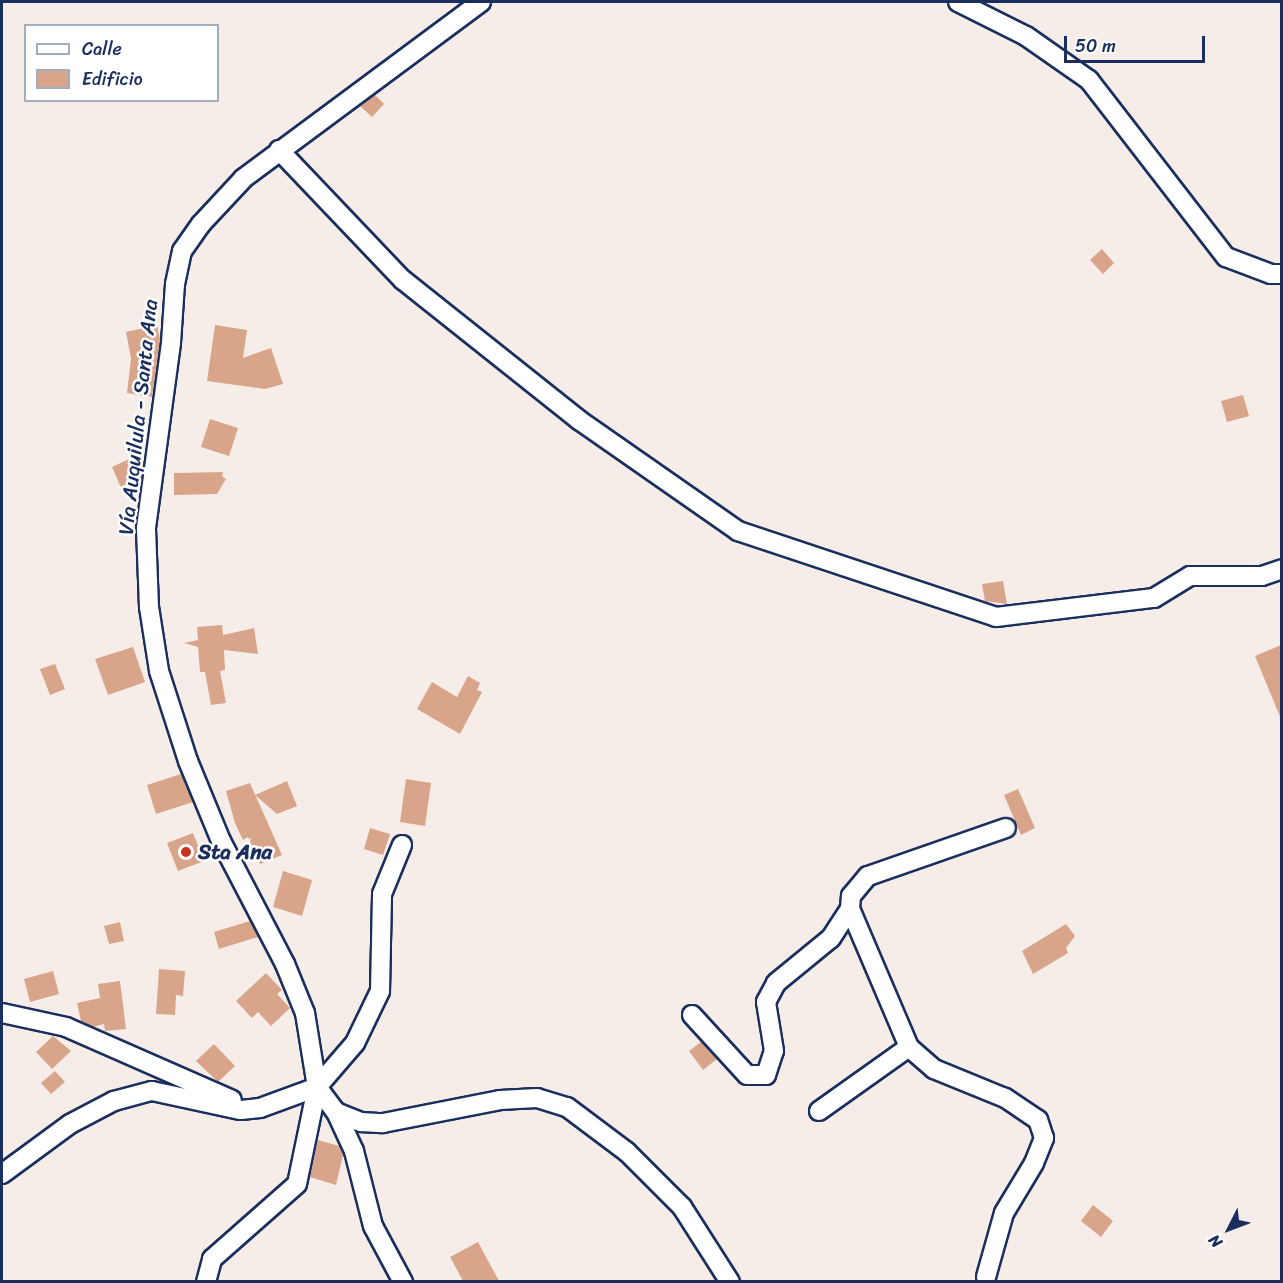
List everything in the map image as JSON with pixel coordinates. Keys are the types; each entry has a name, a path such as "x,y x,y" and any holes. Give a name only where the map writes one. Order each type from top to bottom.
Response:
{"street":[{"name":"Vía Auquilula - Santa Ana","path":"403,1281 373,1227 354,1151 336,1112 317,1087 305,1013 285,964 221,841 188,761 159,671 149,607 146,540 175,284 182,251 201,224 243,179 481,2"},
{"path":"958,2 1026,36 1089,80 1226,257 1271,274 1281,274"},
{"path":"279,150 403,280 579,420 738,531 996,617 1154,598 1190,576 1262,576 1281,569"},
{"path":"981,1280 1004,1213 1034,1163 1044,1138 1038,1120 1005,1098 934,1069 909,1047 850,909 850,896 868,876 1006,828"},
{"path":"2,1174 70,1124 114,1101 152,1091 241,1110 260,1108 317,1087 356,1043 380,991 381,894 402,845"},
{"path":"692,1015 747,1075 766,1075 774,1051 766,1002 776,983 831,938 850,909"},
{"path":"2,1013 66,1027 236,1102 241,1110"},
{"path":"819,1111 909,1047"},
{"path":"206,1281 212,1259 297,1184 317,1087"},
{"path":"336,1112 361,1122 382,1123 500,1100 537,1098 567,1107 627,1152 682,1207 730,1281"}],"building":[{"path":"375,95 384,104 372,117 360,106"},
{"path":"1102,249 1114,263 1103,274 1090,260"},
{"path":"157,325 160,339 152,397 127,393 131,358 126,332"},
{"path":"215,325 247,330 243,358 271,348 283,384 265,389 207,381"},
{"path":"1243,395 1249,416 1227,422 1221,401"},
{"path":"210,419 238,428 229,456 201,447"},
{"path":"140,454 144,462 141,482 122,490 112,467"},
{"path":"223,472 222,476 226,479 217,494 174,495 174,473"},
{"path":"1003,581 1007,604 985,601 982,584"},
{"path":"222,625 223,635 254,628 258,654 224,650 225,670 220,671 226,703 211,705 205,672 200,672 198,647 184,643 198,640 197,627"},
{"path":"1281,645 1281,719 1255,656"},
{"path":"133,647 145,682 108,695 95,659"},
{"path":"55,664 65,689 50,695 40,669"},
{"path":"468,676 480,683 477,690 482,692 460,734 417,709 432,682 457,697"},
{"path":"181,774 193,802 156,814 147,785"},
{"path":"406,779 431,783 425,826 400,822"},
{"path":"287,781 297,806 277,814 255,795"},
{"path":"250,783 282,855 260,864 248,837 243,840 235,823 226,791"},
{"path":"1018,789 1035,828 1021,835 1004,795"},
{"path":"370,828 390,834 383,855 364,849"},
{"name":"Sta Ana","path":"193,833 204,861 178,871 167,843"},
{"path":"283,871 312,880 302,916 273,907"},
{"path":"250,921 258,937 219,949 214,932"},
{"path":"120,922 124,941 109,944 104,926"},
{"path":"1066,924 1075,936 1066,948 1068,953 1033,974 1022,951"},
{"path":"159,969 185,971 183,996 176,995 175,1015 156,1014"},
{"path":"53,971 59,994 30,1002 24,979"},
{"path":"266,973 282,990 277,994 290,1008 271,1026 258,1012 252,1018 236,1001"},
{"path":"120,981 126,1029 105,1031 104,1024 93,1027 81,1021 77,1003 100,998 98,984"},
{"path":"53,1036 71,1051 52,1069 36,1052"},
{"path":"701,1042 717,1059 703,1070 689,1051"},
{"path":"214,1044 235,1066 218,1082 196,1061"},
{"path":"55,1071 65,1082 51,1094 41,1083"},
{"path":"318,1140 339,1146 343,1155 336,1185 310,1177"},
{"path":"1093,1205 1113,1221 1101,1237 1081,1221"},
{"path":"478,1242 499,1281 463,1281 450,1257"}],"place":[{"name":"Sta Ana","path":"186,852"}]}
